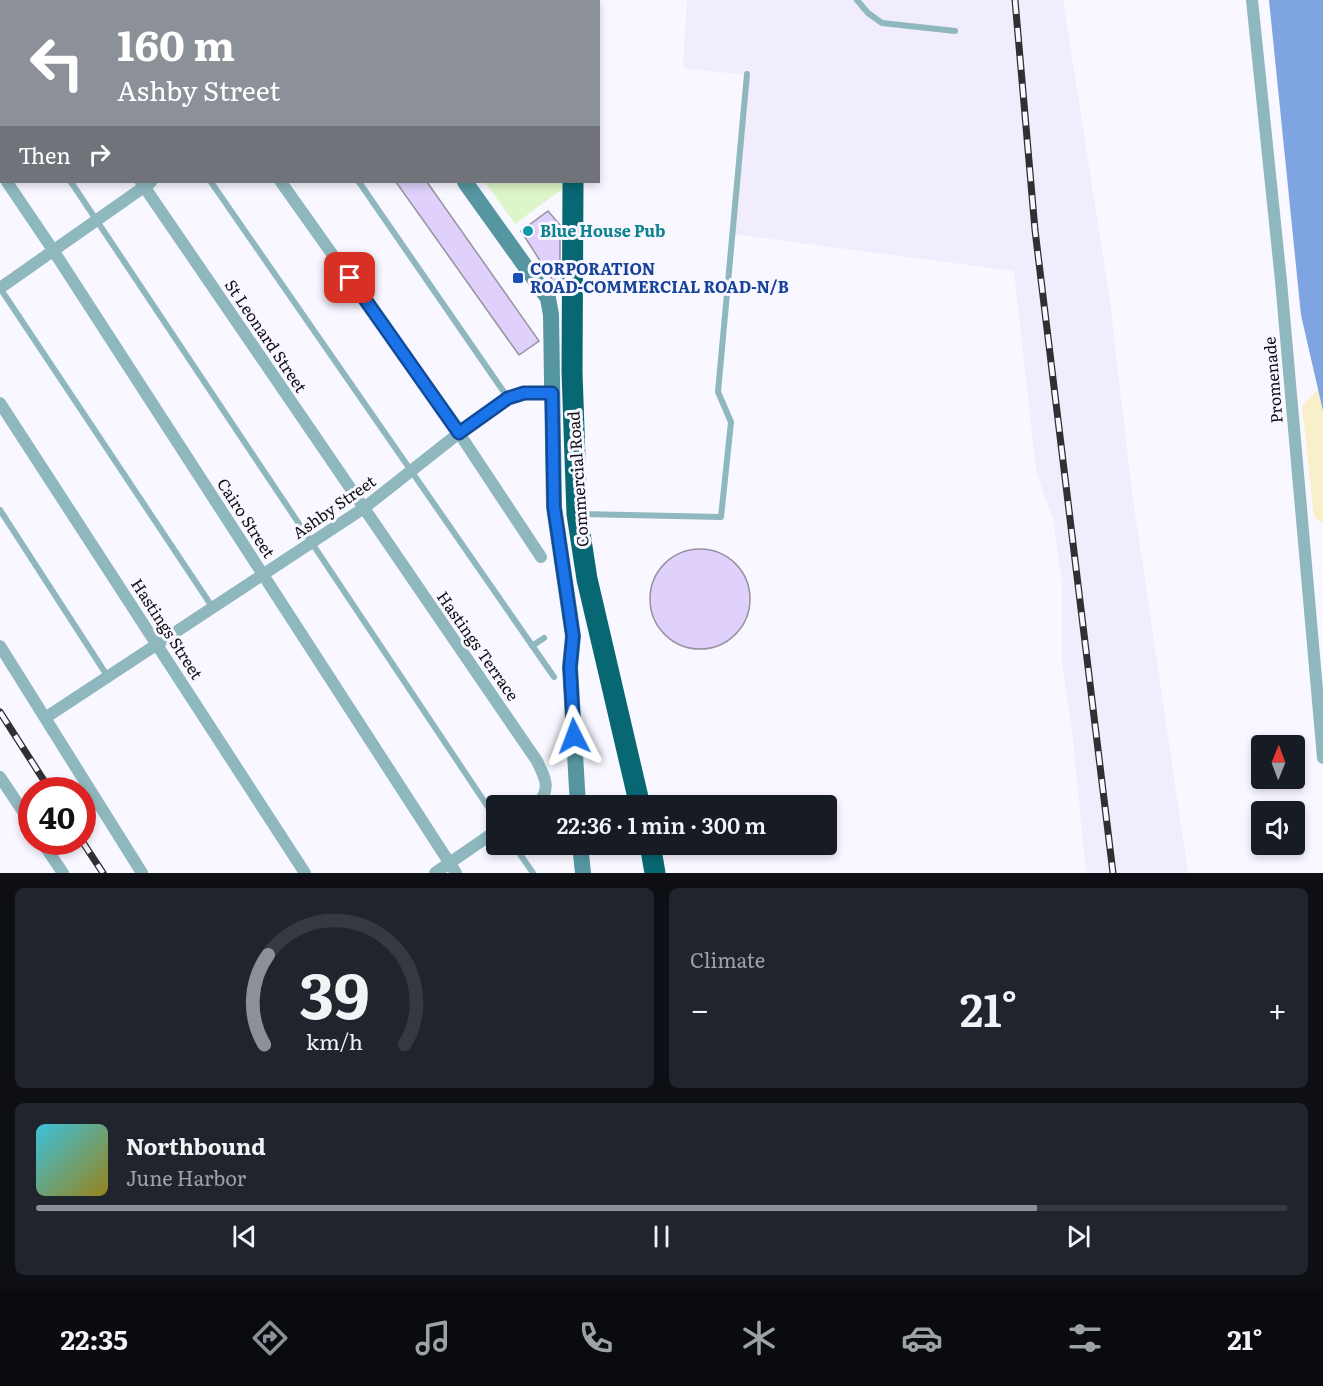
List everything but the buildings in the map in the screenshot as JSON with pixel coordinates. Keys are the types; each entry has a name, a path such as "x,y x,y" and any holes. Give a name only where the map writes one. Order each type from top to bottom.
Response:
{"highway":[{"name":"Commercial Road","path":"573,183 572,372 577,514 587,579 637,795"}],"street":[{"name":"Promenade","path":"1252,0 1281,281 1323,758"},
{"name":"Cairo Street","path":"8,183 453,868"},
{"path":"0,288 97,220 145,183"},
{"name":"St Leonard Street","path":"145,183 364,508"},
{"path":"282,183 459,433 541,557"},
{"name":"Commercial Road","path":"466,183 548,298 552,315 554,507 573,636 570,667 577,795"},
{"name":"Ashby Street","path":"45,718 364,508 459,433 508,398 524,393 552,393"},
{"name":"Hastings Street","path":"0,403 305,873"},
{"name":"Hastings Terrace","path":"364,508 537,761 546,780 543,795"},
{"path":"0,646 142,873"},
{"path":"0,777 18,804"},
{"path":"435,873 453,868 486,840"},
{"path":"51,855 63,873"},
{"path":"581,855 583,873"}],"lane":[{"path":"857,0 868,14 882,23 955,32"},
{"path":"577,514 721,517 731,422 718,392 747,74"},
{"path":"72,183 486,804"},
{"path":"212,183 554,677"},
{"path":"360,183 508,398"},
{"path":"0,288 213,608"},
{"path":"0,510 108,677"},
{"path":"532,646 544,638"},
{"path":"521,855 533,873"}],"shaded area":[{"path":"687,0 1063,0 1110,301 1131,485 1188,873 1086,873 1072,730 1062,663 1062,582 1053,520 1036,471 1014,271 732,234 747,75 683,68"}],"green space":[{"path":"486,183 562,183 562,189 515,224"}],"sand":[{"path":"1323,84 1323,523 1314,517 1302,406 1322,385"}],"water":[{"path":"1269,0 1323,0 1323,411 1301,315"}],"railway":[{"path":"1015,0 1035,230 1113,873"},
{"path":"0,712 42,777"},
{"path":"91,855 103,873"}],"place":[{"name":"Blue House Pub","path":"528,231"},
{"name":"CORPORATION ROAD-COMMERCIAL ROAD-N/B","path":"518,278"}],"route":[{"path":"350,278 459,433 508,398 524,393 552,393 554,507 573,636 570,667 574,736"}]}
